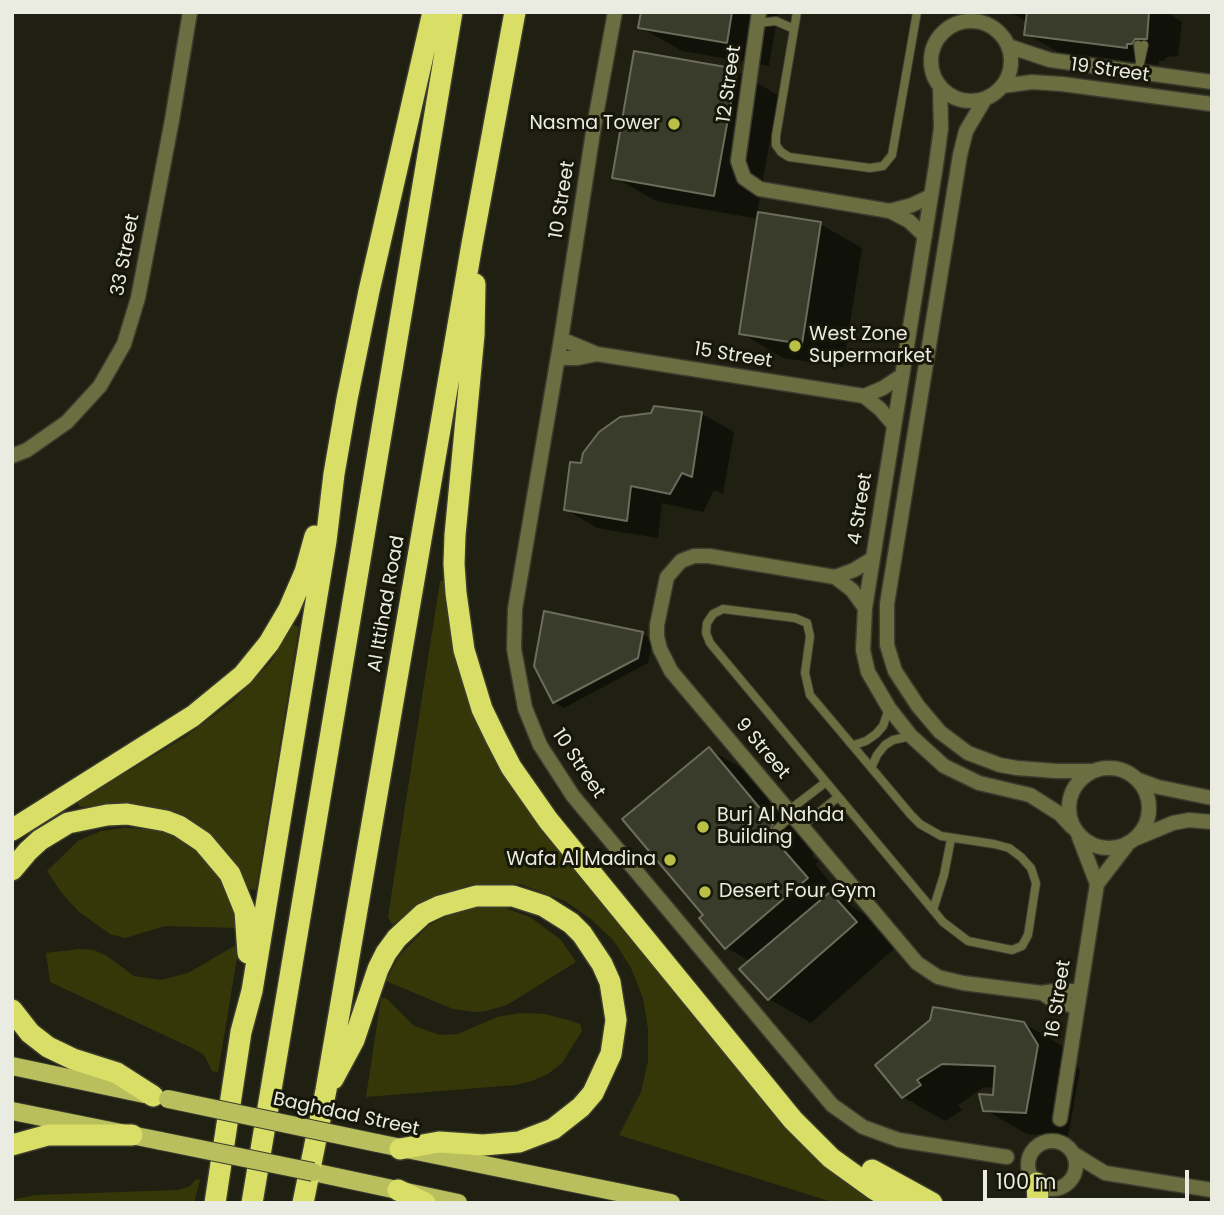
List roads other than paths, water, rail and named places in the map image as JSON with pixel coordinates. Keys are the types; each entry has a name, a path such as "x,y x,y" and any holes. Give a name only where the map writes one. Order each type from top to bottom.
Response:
{"highway":[{"path":"241,1032 251,990 277,836 326,541 334,474 369,291 433,12"},
{"name":"Al Ittihad Road","path":"252,1203 452,12"},
{"name":"Al Ittihad Road","path":"303,1203 326,1090 472,244 515,12"},
{"path":"472,244 475,274 474,335 454,554 459,622 472,678 496,738 529,794 784,1110 811,1140 853,1174 897,1203"},
{"path":"12,830 193,716 227,690 250,667 280,626 298,591 334,474"},
{"path":"12,870 40,840 68,824 117,814 147,816 166,821 191,833 222,862 246,911 249,938 241,1032 215,1203"},
{"path":"326,1090 354,1040 386,953 403,932 423,914 440,906 476,896 513,896 544,906 571,923 593,947 602,964 614,1001 616,1020 611,1054 593,1093 568,1119 519,1142 484,1145 439,1142 400,1149"},
{"path":"12,1010 30,1033 48,1047 73,1059 117,1073 161,1097"},
{"path":"760,1078 830,1141 885,1179 932,1203"},
{"path":"12,1145 48,1135 132,1135"},
{"path":"398,1190 425,1203"}],"main road":[{"name":"Baghdad Street","path":"12,1066 400,1149 671,1203"},
{"path":"12,1111 458,1203"}],"street":[{"name":"33 Street","path":"12,456 27,450 67,422 100,386 124,344 138,298 190,12"},
{"name":"10 Street","path":"615,12 519,589 514,629 516,669 525,708 550,763 573,796 832,1105 863,1127 899,1140 1007,1157"},
{"path":"991,12 995,29 1008,46 1011,67 1002,86 985,99 971,119 960,155 887,604 887,645 895,671 918,706 940,732 968,752 1000,765 1017,768 1056,771 1116,768 1158,787 1212,798"},
{"name":"12 Street","path":"758,18 738,160 744,178 760,189 890,211"},
{"path":"985,99 957,99 940,88 934,77 931,53 936,41 956,18 995,29"},
{"name":"19 Street","path":"1008,46 1050,60 1139,67 1212,82"},
{"name":"19 Street","path":"1002,86 1032,82 1062,84 1212,104"},
{"name":"4 Street","path":"940,88 941,128 872,559 865,608 863,650 868,672 889,708 912,736 944,766 988,786 1030,795 1060,814 1075,831"},
{"path":"890,211 931,196"},
{"path":"890,211 909,221 925,236"},
{"path":"561,339 597,354"},
{"path":"558,358 597,354"},
{"name":"15 Street","path":"597,354 864,396"},
{"path":"893,424 864,396 884,388 901,376"},
{"name":"9 Street","path":"835,577 709,556 688,557 673,568 667,578 657,625 660,649 671,671 786,822 908,953 927,970 951,981 1042,993"},
{"path":"835,577 872,559"},
{"path":"835,577 852,590 865,608"},
{"path":"1094,771 1076,784 1068,805 1075,831 1097,884 1148,820 1148,797 1136,779"},
{"path":"1075,831 1096,847 1117,848 1173,822 1212,822"},
{"name":"16 Street","path":"1060,1119 1097,884"},
{"path":"1042,993 1080,990"},
{"path":"1042,993 1054,1001 1077,1007"},
{"path":"1035,1186 1028,1161 1060,1119"},
{"path":"1060,1119 1077,1167 1068,1183"},
{"path":"1105,1173 1049,1189 1035,1186 1007,1157 1056,1141 1105,1173 1212,1190"}],"lane":[{"path":"797,12 776,145 789,157 877,168 884,166 892,155 917,12"},
{"path":"758,18 776,21 794,29"},
{"path":"1139,67 1141,45"},
{"path":"723,609 795,618 807,623 810,636 805,673 807,688 814,701 872,766 920,824 951,839 1009,848 1031,869 1036,883 1028,935 1018,948 1012,950 968,941 933,910 710,643 706,633 707,623 713,614 723,609"},
{"path":"854,745 876,734 883,726 889,708"},
{"path":"872,766 885,746 893,740 912,736"},
{"path":"786,822 826,782"},
{"path":"786,822 838,797"},
{"path":"933,910 951,839"}],"place":[{"name":"Nasma Tower","path":"674,124"},
{"name":"West Zone Supermarket","path":"795,346"},
{"name":"Burj Al Nahda Building","path":"703,827"},
{"name":"Wafa Al Madina","path":"670,860"},
{"name":"Desert Four Gym","path":"705,892"}]}
